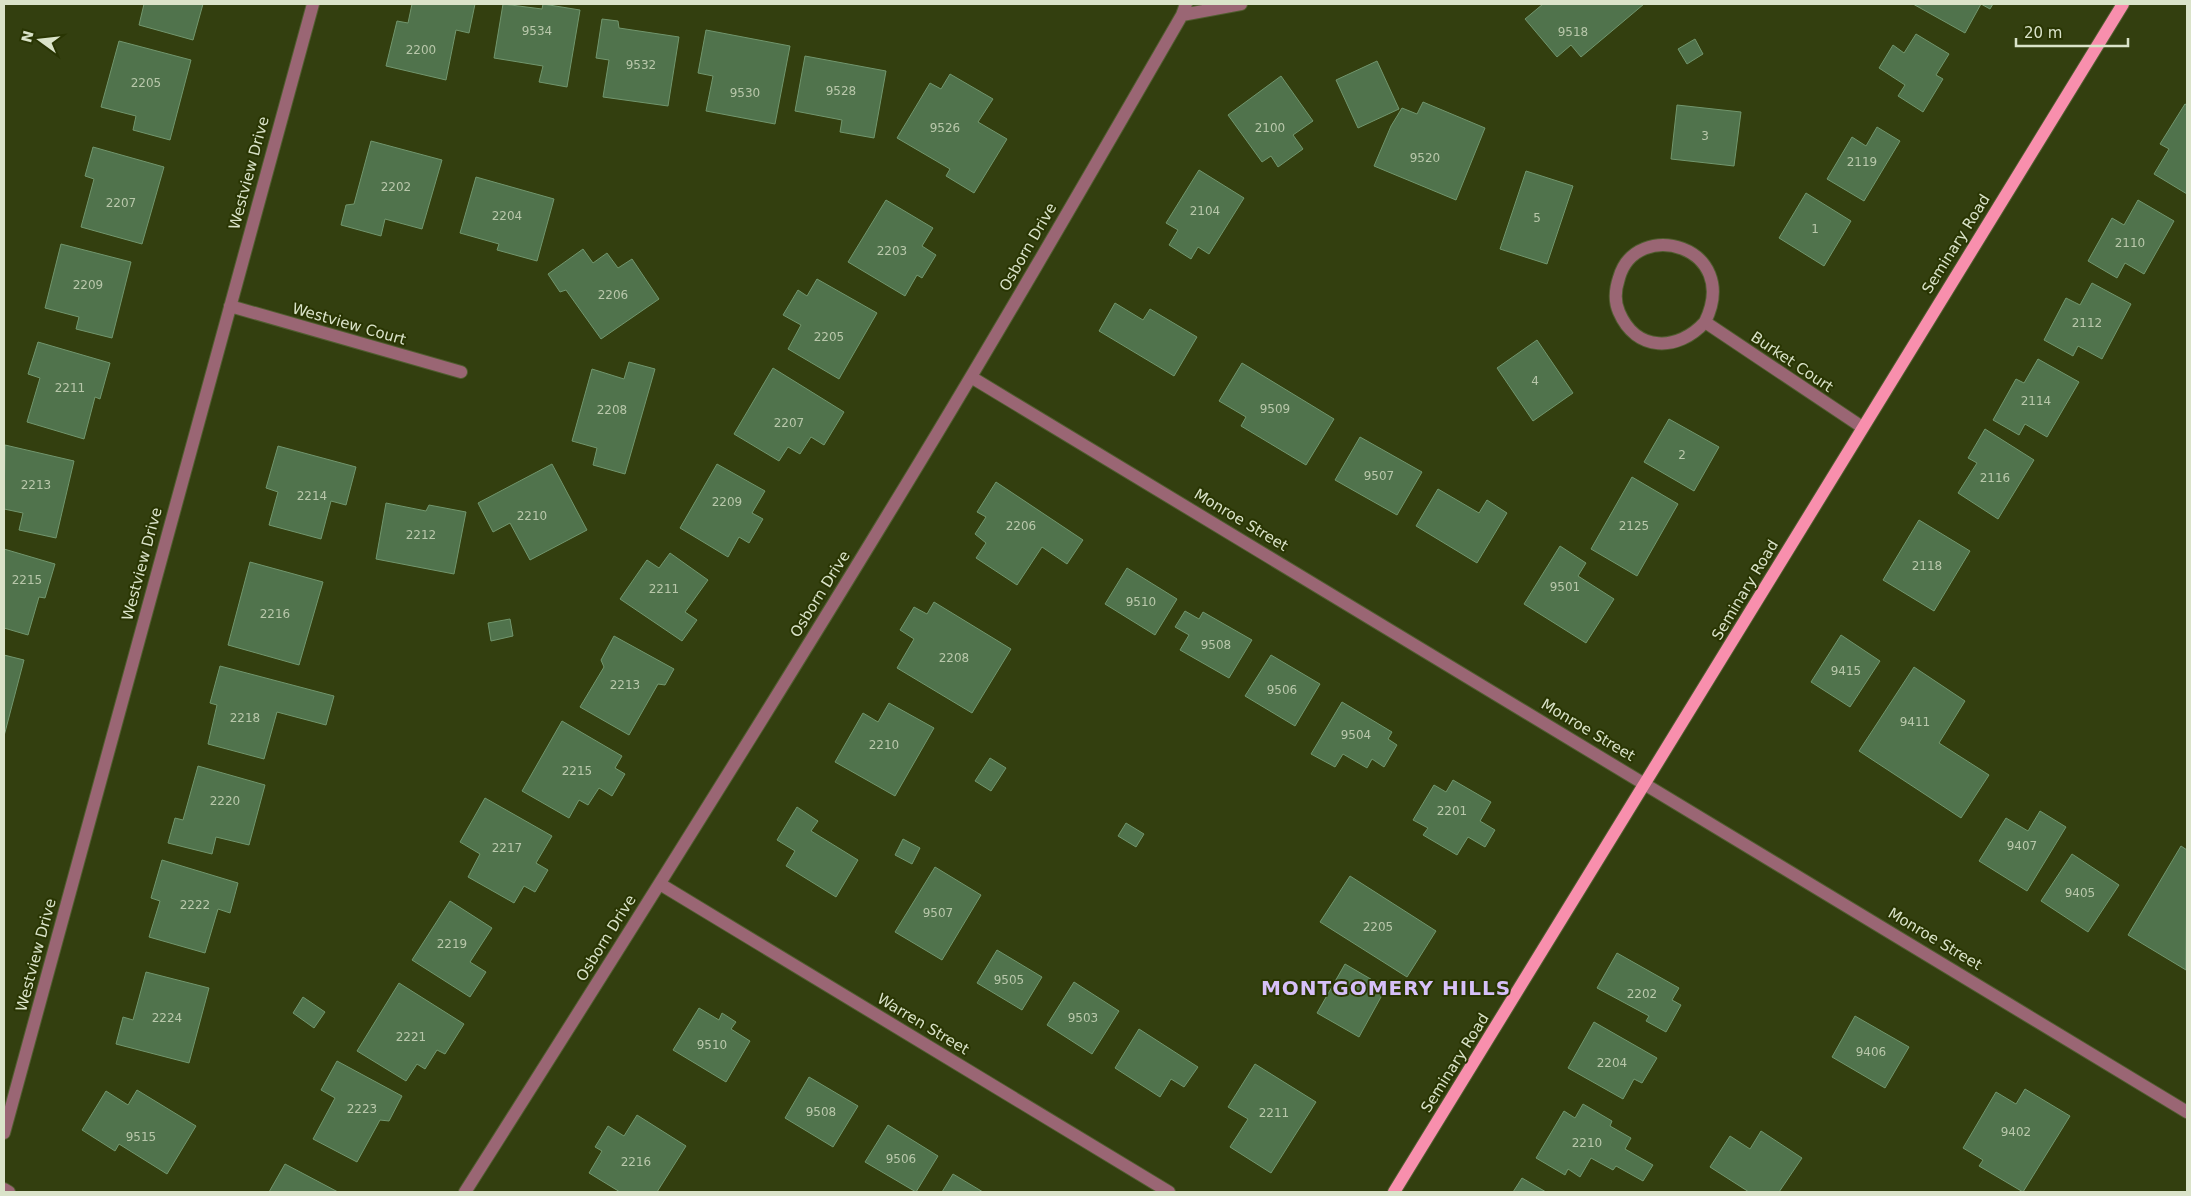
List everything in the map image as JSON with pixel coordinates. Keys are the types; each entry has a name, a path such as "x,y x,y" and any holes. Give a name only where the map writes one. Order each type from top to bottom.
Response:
{"main road":[{"name":"Seminary Road","path":"1394,1192 1646,784 1862,427 2122,4"}],"street":[{"name":"Westview Drive","path":"4,1133 313,4"},
{"path":"1184,9 1241,4"},
{"name":"Osborn Drive","path":"465,1192 660,884 971,378 1184,9"},
{"path":"1656,246 1673,246 1688,251 1701,261 1710,275 1714,291 1712,307 1705,322 1694,334 1680,341 1664,344 1648,341 1634,334 1623,322 1617,307 1615,291 1619,275 1628,261 1641,251 1656,246"},
{"name":"Westview Court","path":"230,306 460,372"},
{"name":"Burket Court","path":"1705,322 1862,427"},
{"name":"Monroe Street","path":"971,378 2187,1112"},
{"name":"Warren Street","path":"660,884 1169,1192"},
{"path":"4,1189 9,1192"}],"building":[{"path":"144,4 203,4 193,40 139,25"},
{"path":"412,4 475,4 469,33 456,30 446,80 386,66 397,21 408,23"},
{"path":"503,4 542,9 543,4 580,10 567,87 539,82 543,66 494,58"},
{"path":"1543,4 1644,4 1581,57 1571,45 1557,57 1525,19"},
{"path":"1913,4 1981,4 1965,33"},
{"path":"1981,4 1993,4 1990,9"},
{"path":"602,19 618,21 619,28 679,37 668,106 603,97 609,60 596,58"},
{"path":"706,30 790,46 775,124 706,111 713,76 698,73"},
{"path":"1916,34 1949,54 1936,75 1943,79 1923,112 1898,96 1905,85 1879,68 1893,45 1904,53"},
{"path":"1695,39 1703,54 1687,64 1678,49"},
{"path":"119,41 191,60 170,140 133,130 136,116 101,107"},
{"path":"805,56 886,71 874,138 840,132 842,120 795,111"},
{"path":"1377,61 1399,109 1358,128 1336,80"},
{"path":"950,74 993,99 978,122 1007,139 974,193 946,176 950,169 897,138 930,83 941,89"},
{"path":"1281,76 1313,121 1293,135 1303,149 1278,167 1271,156 1262,162 1228,115"},
{"path":"1423,102 1485,128 1456,200 1374,166 1391,126 1402,108 1417,114"},
{"path":"2185,104 2187,105 2187,194 2154,174 2169,149 2160,144"},
{"path":"1677,105 1741,112 1734,166 1671,159"},
{"path":"1877,127 1900,141 1864,201 1827,179 1852,137 1866,146"},
{"path":"371,141 442,160 422,229 385,219 381,236 341,225 346,205 354,204"},
{"path":"93,147 164,167 142,244 81,227 94,179 85,176"},
{"path":"1199,170 1244,198 1209,254 1198,247 1191,259 1169,245 1178,230 1166,223"},
{"path":"1526,171 1573,186 1547,264 1500,249"},
{"path":"476,177 554,199 537,261 497,250 499,244 460,233"},
{"path":"1806,193 1851,221 1824,266 1779,238"},
{"path":"886,200 933,228 922,246 936,255 922,278 917,275 905,296 848,262"},
{"path":"2138,200 2174,221 2144,274 2125,263 2117,278 2088,261 2112,218 2124,225"},
{"path":"61,244 131,262 112,338 76,329 79,317 45,308"},
{"path":"583,249 593,263 607,253 618,268 632,259 659,299 601,339 566,290 560,292 548,274"},
{"path":"817,279 877,313 839,379 788,349 801,325 783,315 798,290 807,296"},
{"path":"2092,283 2131,304 2102,359 2078,346 2073,356 2044,340 2066,298 2080,305"},
{"path":"1115,303 1143,320 1150,309 1197,337 1174,376 1099,331"},
{"path":"1537,340 1573,393 1533,421 1497,368"},
{"path":"38,342 110,363 100,399 95,397 84,439 27,422 40,378 28,374"},
{"path":"2038,359 2079,382 2047,437 2025,424 2019,435 1993,420 2016,379 2024,383"},
{"path":"629,362 655,369 625,474 593,465 597,448 572,441 592,369 624,379"},
{"path":"1242,363 1334,419 1306,465 1241,426 1246,417 1219,401"},
{"path":"773,368 844,412 824,445 811,437 800,454 788,447 779,461 734,434"},
{"path":"1669,419 1719,447 1694,491 1644,462"},
{"path":"1985,429 2034,460 1998,519 1958,493 1977,463 1968,458"},
{"path":"1360,437 1422,472 1397,515 1335,480"},
{"path":"5,445 74,461 56,538 19,530 23,513 4,509"},
{"path":"278,446 356,467 346,505 331,501 321,539 269,525 278,492 266,488"},
{"path":"552,464 587,530 530,560 510,523 493,532 478,503"},
{"path":"717,464 765,491 752,513 763,519 749,543 739,537 728,557 680,528"},
{"path":"1632,477 1678,504 1637,576 1591,549"},
{"path":"996,482 1083,540 1067,564 1042,547 1017,585 976,558 986,543 975,534 986,517 977,512"},
{"path":"1438,489 1479,513 1487,500 1507,513 1477,563 1416,526"},
{"path":"386,503 426,511 429,505 466,512 454,574 376,559"},
{"path":"1919,520 1970,551 1934,611 1883,580"},
{"path":"1560,546 1586,563 1578,576 1614,599 1586,643 1524,604"},
{"path":"4,549 55,564 45,598 39,597 28,635 4,628"},
{"path":"670,553 708,580 685,612 697,620 682,641 620,599 647,560 659,568"},
{"path":"250,562 323,582 299,665 228,645"},
{"path":"1127,568 1177,599 1155,635 1105,604"},
{"path":"934,602 1011,649 972,713 897,668 914,639 900,630 914,607 927,614"},
{"path":"1185,611 1199,619 1203,612 1252,640 1229,678 1180,650 1189,635 1175,627"},
{"path":"510,619 513,636 491,641 488,623"},
{"path":"1841,635 1880,661 1850,707 1811,682"},
{"path":"614,636 674,669 665,685 658,684 629,735 580,707 604,667 601,660"},
{"path":"4,655 24,660 4,736"},
{"path":"1271,655 1320,684 1295,726 1245,696"},
{"path":"220,666 334,696 326,725 277,712 264,759 208,744 217,705 210,703"},
{"path":"1914,667 1965,701 1939,743 1989,775 1961,818 1859,751"},
{"path":"1342,702 1392,732 1388,739 1397,745 1384,767 1372,759 1367,768 1343,754 1335,767 1311,754"},
{"path":"889,703 934,728 895,796 835,762 863,713 878,722"},
{"path":"562,721 622,756 615,768 625,774 612,796 599,788 588,805 579,800 569,818 522,791"},
{"path":"990,758 1006,768 991,791 975,781"},
{"path":"198,766 265,785 249,845 216,837 212,854 168,843 175,818 183,820"},
{"path":"1453,780 1491,802 1480,821 1495,830 1485,847 1468,837 1457,855 1423,835 1428,828 1413,820 1434,785 1446,792"},
{"path":"485,798 552,836 536,863 548,870 535,892 524,886 514,903 468,877 480,854 460,842"},
{"path":"797,807 818,821 811,831 858,860 836,897 786,866 795,851 777,840"},
{"path":"2040,811 2066,827 2027,891 1979,861 2006,818 2028,831"},
{"path":"1126,823 1144,834 1136,847 1118,836"},
{"path":"903,839 920,848 912,864 895,855"},
{"path":"2181,846 2187,850 2186,970 2128,935"},
{"path":"2072,854 2119,885 2088,932 2041,901"},
{"path":"162,860 238,883 230,913 218,909 205,953 149,937 160,901 151,898"},
{"path":"935,867 981,895 942,960 895,932"},
{"path":"1350,876 1436,931 1407,977 1320,922"},
{"path":"450,901 492,928 470,962 486,972 470,997 412,960"},
{"path":"997,950 1042,977 1022,1010 977,983"},
{"path":"1617,953 1679,988 1672,1000 1681,1005 1666,1032 1646,1021 1649,1016 1597,988"},
{"path":"1345,964 1386,988 1359,1037 1317,1013"},
{"path":"146,972 209,988 189,1063 116,1044 123,1017 133,1020"},
{"path":"1074,982 1119,1011 1092,1054 1047,1025"},
{"path":"399,983 464,1024 445,1054 437,1050 425,1069 417,1064 406,1081 357,1051"},
{"path":"303,997 325,1012 314,1028 293,1013"},
{"path":"699,1008 719,1020 722,1013 736,1022 731,1029 750,1041 726,1082 673,1050"},
{"path":"1855,1016 1909,1047 1885,1088 1832,1057"},
{"path":"1594,1022 1657,1058 1642,1083 1634,1079 1623,1099 1568,1068"},
{"path":"1139,1029 1198,1067 1184,1087 1171,1079 1160,1097 1115,1068"},
{"path":"337,1061 402,1096 389,1121 380,1120 357,1162 313,1139 335,1098 321,1090"},
{"path":"1255,1064 1316,1102 1271,1173 1230,1147 1248,1119 1228,1107"},
{"path":"809,1077 858,1106 833,1147 785,1118"},
{"path":"2025,1089 2070,1116 2023,1192 1979,1166 1983,1160 1963,1148 1996,1092 2016,1104"},
{"path":"137,1090 196,1126 167,1174 119,1144 115,1151 82,1130 106,1091 128,1105"},
{"path":"1583,1104 1612,1121 1610,1126 1631,1138 1625,1149 1653,1165 1643,1181 1616,1166 1613,1170 1591,1158 1580,1177 1568,1169 1565,1175 1536,1158 1564,1111 1575,1118"},
{"path":"637,1115 686,1146 657,1192 620,1192 589,1173 602,1151 595,1147 608,1126 624,1136"},
{"path":"888,1125 938,1156 916,1192 865,1162"},
{"path":"1761,1131 1802,1158 1779,1192 1749,1192 1710,1167 1730,1136 1750,1149"},
{"path":"285,1164 338,1192 269,1192"},
{"path":"953,1174 983,1192 942,1192"},
{"path":"1522,1178 1546,1192 1513,1192"}],"district":[{"name":"MONTGOMERY HILLS","path":"1386,988"}]}
